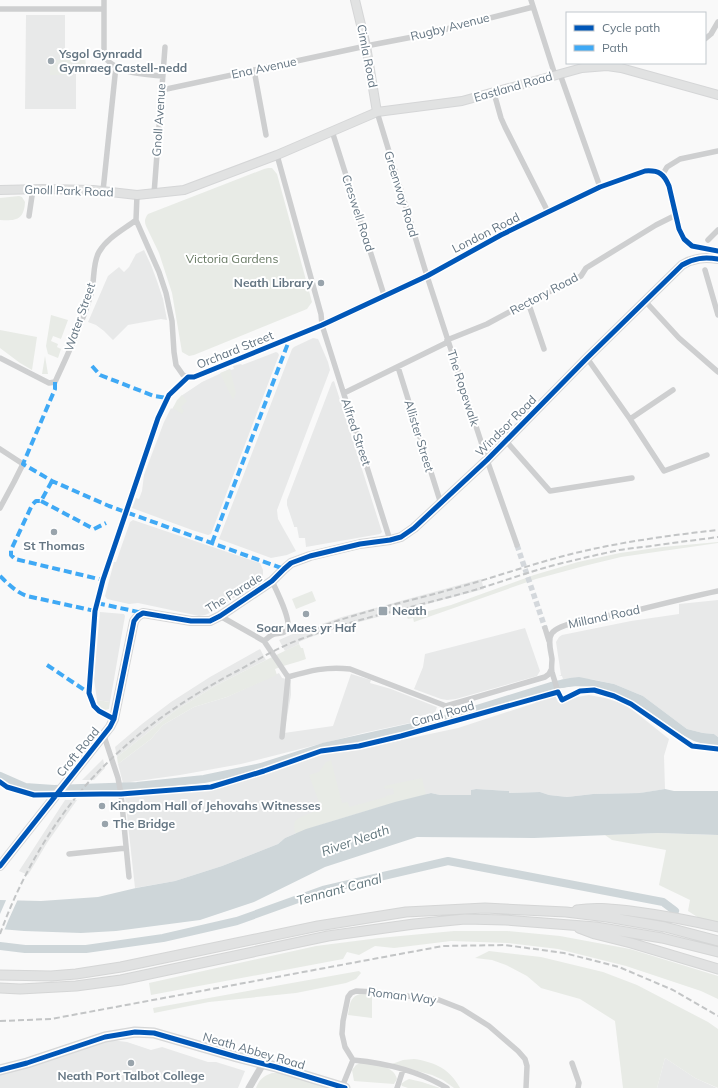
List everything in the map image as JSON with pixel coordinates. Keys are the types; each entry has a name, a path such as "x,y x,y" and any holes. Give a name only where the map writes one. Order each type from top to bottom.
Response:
{"main road":[{"name":"Cimla Road","path":"355,0 366,46 377,112"},
{"name":"Eastland Road","path":"377,112 462,101 582,68 607,65 718,95"},
{"path":"137,195 184,190 277,155 377,112"},
{"name":"Gnoll Park Road","path":"0,190 33,189 103,191 137,195"},
{"name":"Windsor Road","path":"284,569 291,563 310,556 360,544 401,537 414,528 506,441 587,358 682,265 697,258 718,259"},
{"name":"The Parade","path":"143,613 191,621 210,621 220,616 272,580 284,569"},
{"name":"Croft Road","path":"0,866 110,727 114,719 134,621 143,613"},
{"path":"0,975 51,976 76,974 113,968 318,926 406,912 485,908 566,912 608,917 665,927 718,941"},
{"path":"566,912 591,908 642,912 680,918 718,927"},
{"path":"0,988 20,989 76,986 121,980 328,936 414,924 472,920 506,920 596,926 662,938 718,952"},
{"path":"569,924 595,934 718,969"},
{"name":"Neath Abbey Road","path":"0,1070 105,1037 135,1032 158,1034 276,1067 343,1088"}],"street":[{"path":"104,0 104,57 108,62 133,74 163,76"},
{"path":"531,0 557,75 600,187"},
{"name":"Rugby Avenue","path":"366,46 423,35 533,7"},
{"path":"0,9 104,9"},
{"path":"706,38 718,25"},
{"name":"Ena Avenue","path":"162,90 366,46"},
{"name":"Gnoll Avenue","path":"154,194 165,47"},
{"path":"103,191 116,66"},
{"path":"254,70 266,135"},
{"path":"494,92 505,127 548,212"},
{"name":"Greenway Road","path":"377,112 426,276"},
{"name":"Creswell Road","path":"332,132 384,295"},
{"path":"718,151 680,159 667,167 663,174 669,186 681,235 692,246 718,251"},
{"path":"277,155 321,314 322,325"},
{"name":"London Road","path":"322,325 426,276 501,235 600,187 645,170 653,170 663,174"},
{"path":"29,216 33,189"},
{"path":"137,195 136,220 159,272 166,293 172,321 176,364 183,375 188,377"},
{"name":"Rectory Road","path":"344,393 581,276 586,268 656,225 676,215"},
{"name":"Water Street","path":"0,358 50,383 55,382 92,293 95,264 98,254 105,244 136,220"},
{"path":"708,240 718,230"},
{"path":"704,270 718,315"},
{"name":"The Ropewalk","path":"426,276 486,460 517,545"},
{"path":"645,301 679,338 718,372"},
{"path":"528,302 544,350"},
{"name":"Orchard Street","path":"132,494 158,418 169,395 188,377 194,377 322,325"},
{"name":"Alfred Street","path":"322,325 390,540"},
{"path":"587,358 630,418 664,471 707,455"},
{"name":"Allister Street","path":"398,367 441,504"},
{"path":"630,418 673,390"},
{"path":"506,441 550,491 632,478"},
{"path":"0,449 23,464 0,508"},
{"path":"264,641 274,634 280,634 289,626 287,617 272,580"},
{"name":"Milland Road","path":"549,641 553,632 557,628 563,626 718,591"},
{"path":"220,616 264,641 288,677 282,736"},
{"path":"288,677 316,669 338,667 350,669 446,706 545,677 549,674 552,670 552,661 549,641 545,628"},
{"name":"Canal Road","path":"333,750 359,746 401,736 558,692 552,670"},
{"path":"104,736 118,778 121,794 128,877"},
{"path":"69,854 126,848"},
{"name":"Roman Way","path":"353,1060 345,1048 342,1034 348,997 351,993 356,991 375,992 439,1000 462,1010 488,1026 518,1050 528,1066 526,1088"},
{"path":"343,1088 353,1060 383,1065 420,1074 447,1088"},
{"path":"572,1063 579,1083 578,1088"},
{"path":"249,1088 263,1064"},
{"path":"397,1088 403,1070"}],"shaded area":[{"name":"Ysgol Gynradd Gymraeg Castell-nedd","path":"26,15 65,15 65,54 76,54 76,109 25,109"},
{"path":"144,250 163,299 167,320 161,319 128,325 113,340 96,325 88,322 108,276 119,267 124,272 129,267 136,254"},
{"path":"313,338 318,339 330,370 277,510 278,519 296,551 287,555 271,558 219,539 292,349"},
{"path":"276,352 279,355 211,534 208,535 192,530 132,508 136,498 139,499 142,491 144,475 164,422 171,408 172,409 181,396 202,382 230,369 234,369 233,366 242,365"},
{"path":"334,381 382,532 380,534 306,547 305,538 299,538 297,527 294,527 287,505 287,500 332,382"},
{"path":"133,520 260,563 263,570 263,578 215,611 199,616 138,603 129,604 107,599 105,596 114,562 116,562 130,522"},
{"path":"481,579 484,589 344,626 308,638 285,651 279,640 342,617"},
{"path":"718,600 718,737 714,734 687,729 643,696 614,684 588,679 560,681 563,679 562,676 559,676 561,675 556,642 562,635 631,621 679,614 679,604"},
{"path":"100,612 124,614 125,616 110,702 97,700 94,679"},
{"path":"525,628 540,671 537,676 456,699 447,700 414,689 423,667 425,654"},
{"path":"260,649 266,660 215,686 176,710 117,757 115,747 171,702 210,677"},
{"path":"279,673 282,678 291,680 291,695 284,733 333,726 351,674 371,680 370,683 391,689 437,707 433,718 363,733 241,764 123,783 118,764 151,739 163,725 194,707 227,697"},
{"path":"555,695 558,702 561,703 577,697 589,695 621,703 634,711 669,739 664,756 665,789 641,793 593,794 567,797 549,795 540,792 509,793 509,791 476,789 471,790 471,795 440,795 431,793 395,802 306,829 285,838 278,844 222,866 175,881 135,888 125,797 212,790 324,753 350,751 458,728"},
{"path":"103,759 105,768 94,780 82,780"},
{"path":"65,800 77,800 47,843 28,875 19,871"},
{"name":"Neath Port Talbot College","path":"108,1040 127,1042 151,1050 162,1047 208,1062 216,1062 245,1071 238,1088 0,1088 0,1074 39,1064"},
{"path":"665,1058 695,1078 717,1088 657,1088"}],"green space":[{"path":"76,54 85,54 86,67 76,67"},
{"path":"50,60 72,60 72,75 50,75"},
{"name":"Victoria Gardens","path":"268,168 272,168 277,174 312,302 307,309 189,356 182,352 172,293 159,253 146,226 146,218 148,214"},
{"path":"22,197 25,202 21,216 11,220 0,220 0,198"},
{"path":"51,315 68,320 61,339 53,336 51,341 58,344 57,347 61,349 58,358 48,354 46,346"},
{"path":"0,330 37,337 32,370 0,348"},
{"path":"45,356 48,374 42,374"},
{"path":"230,369 236,393 233,400 220,373"},
{"path":"182,395 187,401 181,407 184,411 182,414 173,408 177,400"},
{"path":"718,542 621,557 536,579 414,622 413,618 408,619 407,617 451,605 534,575 578,562 620,553"},
{"path":"312,591 316,601 296,609 292,599"},
{"path":"299,644 301,648 303,648 306,659 275,669 277,675 227,697 194,707 163,725 151,739 118,764 117,757 176,710 215,686"},
{"path":"97,700 110,702 109,709 101,710"},
{"path":"331,760 342,803 348,802 349,807 394,794 393,788 385,789 384,786 422,778 426,795 382,806 296,834 294,828 295,821 315,811 320,805 309,775 319,772 326,762"},
{"path":"658,833 718,835 718,922 699,918 688,911 690,900 659,885 666,850 612,840 605,835"},
{"path":"454,931 507,931 560,936 630,949 718,976 718,999 701,991 626,966 558,949 508,943 451,941 394,948 375,946 359,955 347,952 343,959 151,995 149,983 316,946"},
{"path":"489,951 541,957 603,972 637,985 708,1022 718,1029 718,1088 695,1078 665,1058 657,1088 623,1088 615,1021 580,999 541,988 527,976 506,965 492,960 475,958"},
{"path":"359,971 361,973 356,979 346,983 296,993 209,1002 154,1013 153,1008"},
{"path":"372,994 372,1018 348,1015 352,1000 356,995"},
{"path":"414,1059 435,1064 447,1071 460,1088 454,1088 443,1080 432,1075 392,1064 403,1060"},
{"path":"360,1063 386,1067 394,1073 397,1079 394,1084 354,1081 352,1070"},
{"path":"280,1073 327,1088 256,1088 258,1083 266,1075"},
{"path":"409,1079 440,1088 408,1088 402,1086 401,1084"}],"water":[{"path":"579,677 614,684 643,696 687,729 714,734 718,737 718,746 700,743 689,739 636,703 613,692 589,687 576,686 562,688 560,681"},
{"name":"River Neath","path":"665,789 674,791 718,791 718,835 658,833 534,838 417,837 325,867 254,902 200,920 116,931 81,933 0,929 0,900 41,901 98,897 175,881 222,866 278,844 285,838 306,829 395,802 431,793 440,795 471,795 471,790 509,791 509,793 540,792 549,795 567,797 593,794 640,793"}],"pier":[{"path":"7,898 18,899 4,931 0,931 0,914"}],"waterway":[{"path":"0,776 25,787 54,789 137,786 204,779 261,767 323,747 435,722 551,686 571,682"},
{"name":"Tennant Canal","path":"0,946 25,949 86,949 163,938 237,921 323,890 448,861 663,902 675,911"}],"tunnel":[{"path":"517,545 545,628"}],"railway":[{"path":"317,628 369,611 456,588 568,555 634,541 718,530"},
{"path":"0,934 19,888 43,844 72,802 105,765 135,738 168,713 203,690 269,653 293,642 321,632 486,587 540,569 619,550 718,537"},
{"path":"0,1021 51,1019 443,946 505,945 564,953 619,967 673,990 718,1016"}],"marked path":[{"path":"212,543 290,338"},
{"path":"92,366 100,375 154,396 168,398"},
{"path":"55,382 55,389 23,464 52,481 109,506 284,569"},
{"path":"52,481 41,501 36,501 32,505 11,550 11,555 15,559 103,580"},
{"path":"41,501 94,529 106,523"},
{"path":"0,576 9,585 27,596 95,611"},
{"path":"97,603 143,613"},
{"path":"47,665 90,695"}],"cycle path":[{"path":"114,719 99,711 94,706 89,693 95,611 103,580 158,418 169,395 188,377 194,377 322,325 427,276 501,235 600,187 645,171 657,172 663,176 667,182 679,229 684,239 692,246 718,251"},
{"path":"0,866 110,727 114,719 134,621 138,616 143,613 191,621 210,621 220,616 272,581 291,563 310,556 360,544 401,537 414,528 487,460 587,358 682,265 699,259 718,259"},
{"path":"0,782 7,787 34,795 121,794 211,787 264,771 321,751 359,746 401,736 558,692 562,700 580,691 594,690 614,696 631,704 692,746 718,749"},
{"path":"0,1070 27,1063 105,1037 135,1032 154,1033 345,1088"}],"place":[{"name":"Ysgol Gynradd Gymraeg Castell-nedd","path":"51,61"},
{"name":"Neath Library","path":"321,283"},
{"name":"St Thomas","path":"54,532"},
{"name":"Neath","path":"383,611"},
{"name":"Soar Maes yr Haf","path":"306,614"},
{"name":"Kingdom Hall of Jehovahs Witnesses","path":"102,806"},
{"name":"The Bridge","path":"105,824"},
{"name":"Neath Port Talbot College","path":"131,1063"}]}
